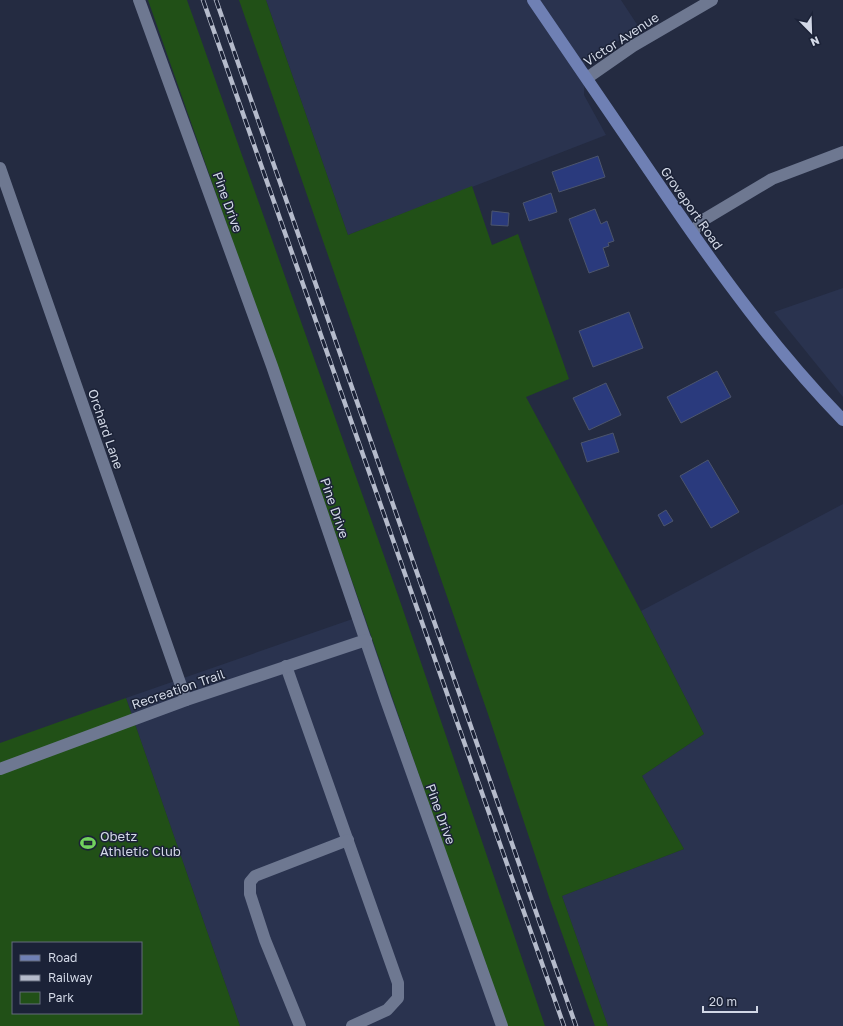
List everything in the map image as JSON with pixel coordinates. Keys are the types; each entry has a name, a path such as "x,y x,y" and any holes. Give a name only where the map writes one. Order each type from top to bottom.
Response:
{"main road":[{"name":"Groveport Road","path":"533,0 692,232 756,321 801,375 843,420"}],"street":[{"name":"Pine Drive","path":"139,0 272,366 366,640 502,1026"},
{"name":"Victor Avenue","path":"587,78 633,46 712,0"},
{"path":"692,232 705,219 772,179 843,152"},
{"name":"Orchard Lane","path":"0,168 186,700"},
{"name":"Recreation Trail","path":"0,769 186,700 366,640"},
{"path":"286,666 398,983 398,998 387,1010 352,1026"},
{"path":"300,1026 263,933 250,894 250,882 255,876 348,840"}],"shaded area":[{"path":"266,0 621,0 640,29 585,59 584,95 606,135 348,235"},
{"path":"843,288 843,397 774,312"},
{"path":"843,504 843,1026 608,1026 562,896 684,849 642,776 704,734 641,611"},
{"path":"364,615 505,1026 240,1026 126,698"}],"green space":[{"path":"148,0 187,0 400,601 545,1026 505,1026 364,615"},
{"path":"239,0 266,0 348,235 472,186 492,245 518,234 569,379 526,397 641,611 704,734 642,776 684,849 562,896 608,1026 595,1026 550,900 488,714"},
{"name":"Obetz Athletic Club","path":"126,698 240,1026 0,1026 0,743"}],"building":[{"path":"598,156 605,177 559,192 552,172"},
{"path":"551,193 557,212 529,221 523,203"},
{"path":"595,209 601,224 607,221 614,241 608,243 609,246 603,248 609,266 589,273 569,219"},
{"path":"492,211 509,213 508,226 491,225"},
{"path":"629,312 643,348 593,367 579,331"},
{"path":"717,371 731,397 681,423 667,397"},
{"path":"606,383 621,415 589,430 573,398"},
{"path":"613,433 619,452 587,462 581,443"},
{"path":"708,460 739,512 711,528 680,476"},
{"path":"666,510 673,521 664,526 658,515"}],"railway":[{"path":"203,0 564,1026"},
{"path":"216,0 576,1026"}],"place":[{"name":"Obetz Athletic Club","path":"88,843"}]}
